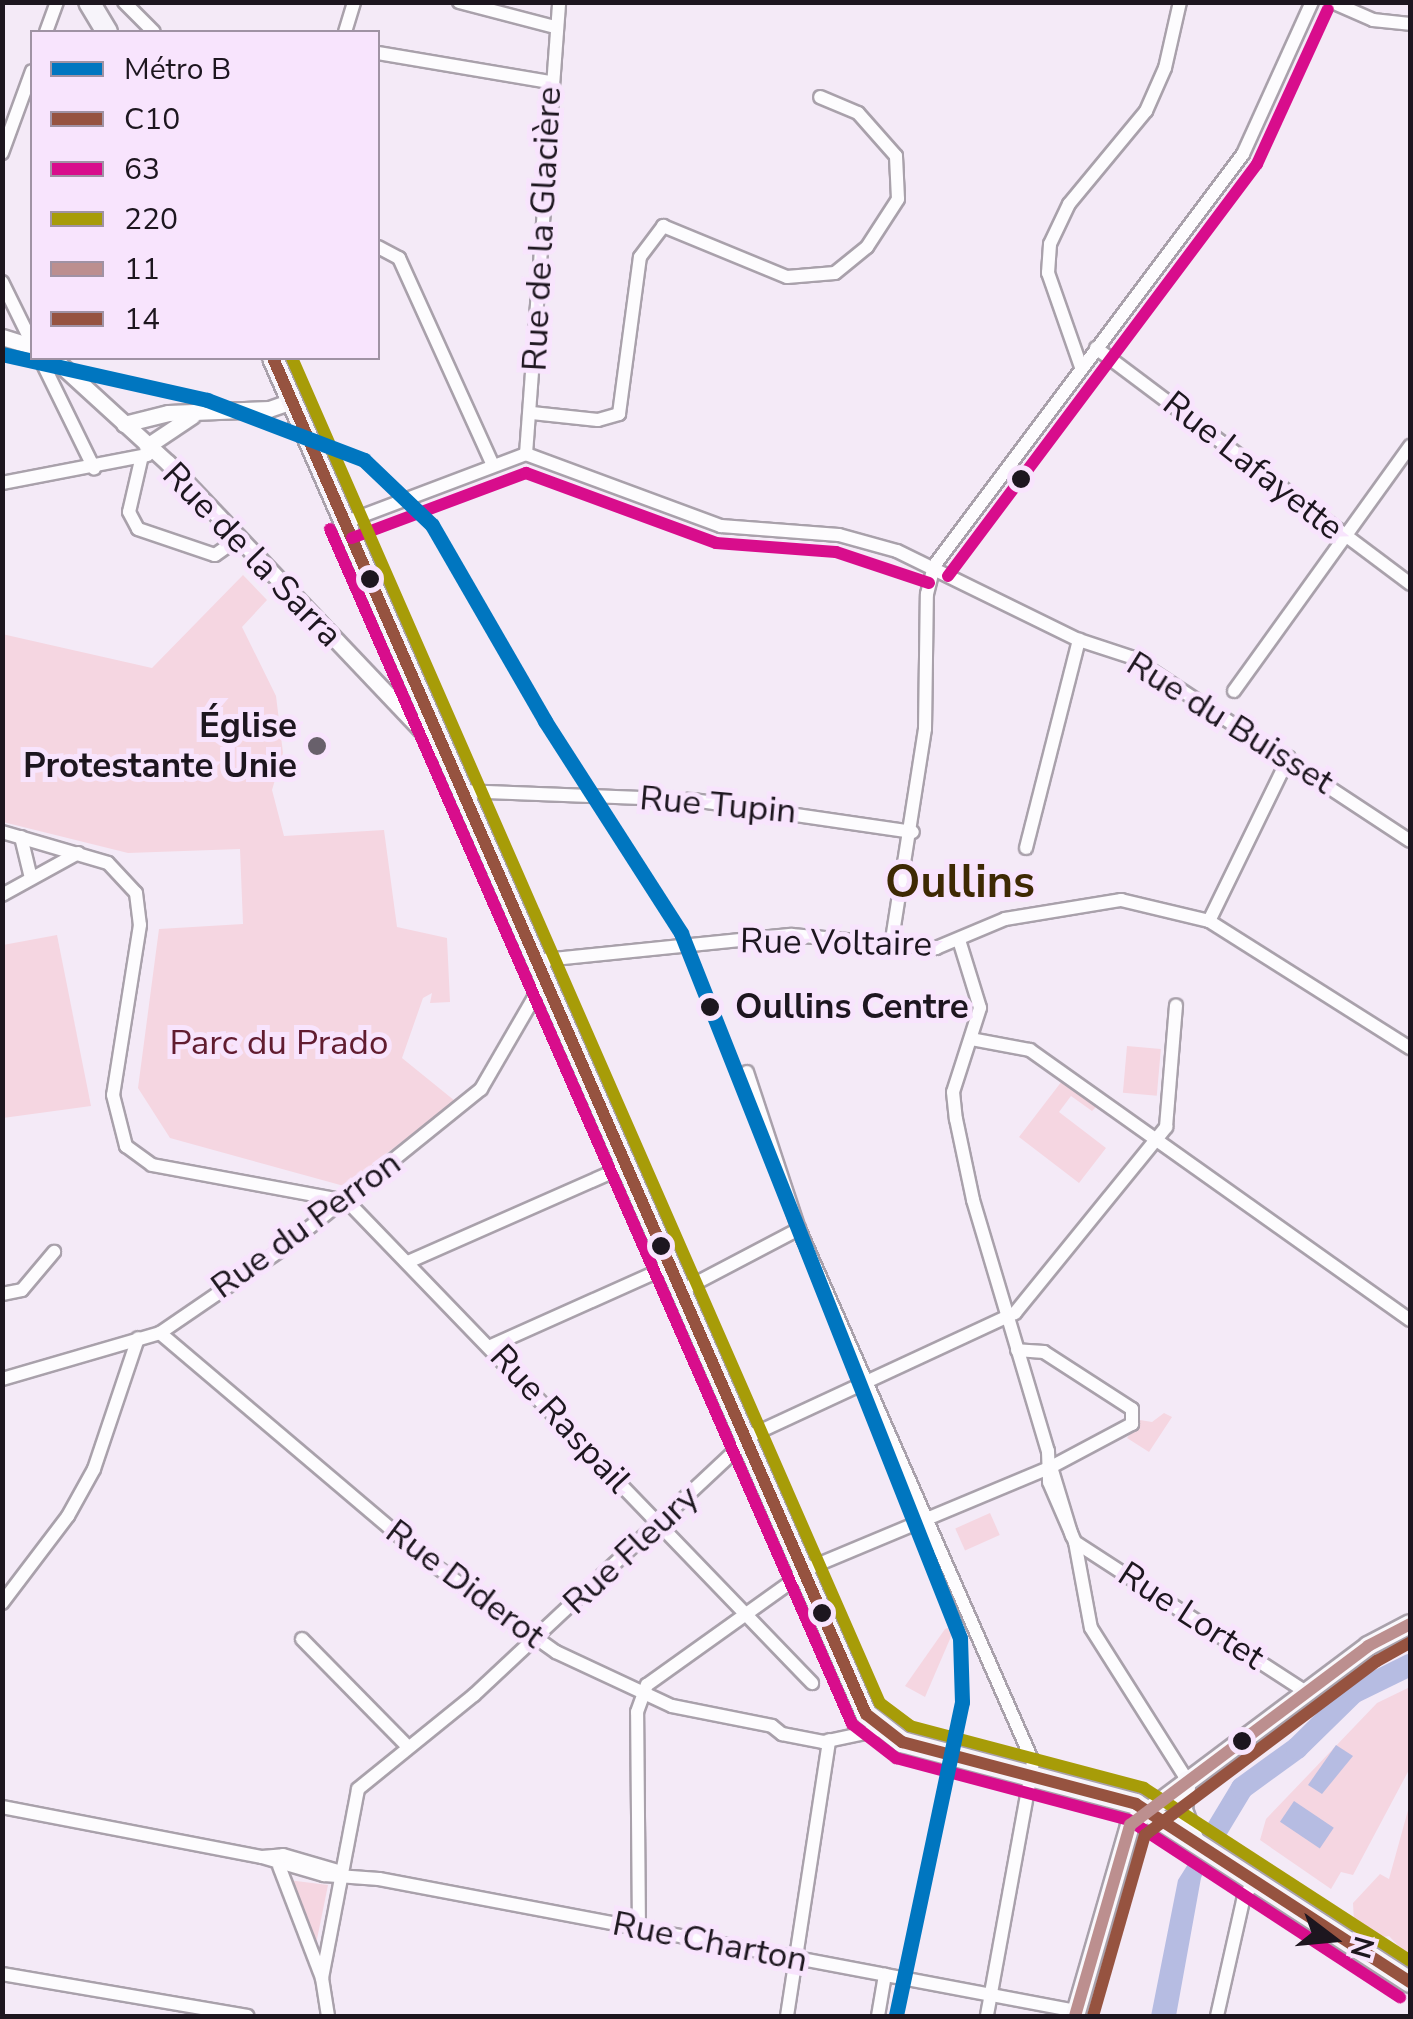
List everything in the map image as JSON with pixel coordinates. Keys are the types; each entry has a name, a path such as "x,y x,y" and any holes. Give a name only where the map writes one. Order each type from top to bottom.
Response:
{"main road":[{"path":"89,2 106,30"},
{"path":"274,360 802,1574 878,1730 902,1742 1112,1794 1177,1820 1195,1841 1406,1975"},
{"path":"1076,2014 1124,1837 1145,1810 1306,1692 1410,1624"},
{"path":"1177,1820 1186,1780"}],"street":[{"path":"47,30 57,2"},
{"path":"124,2 152,30"},
{"path":"346,30 354,2"},
{"path":"459,2 555,27"},
{"name":"Rue de la Glacière","path":"526,454 532,411 550,82 559,2"},
{"path":"1081,366 1051,285 1050,244 1069,204 1146,111 1166,68 1180,2"},
{"path":"890,946 913,832 925,729 927,594 934,566 1243,154 1312,2"},
{"path":"1332,2 1373,20 1410,24"},
{"path":"380,53 550,82"},
{"path":"2,153 30,76"},
{"path":"532,411 610,419 619,414 640,257 656,230 672,227 787,276 813,279 835,273 885,224 898,199 896,156 858,113 820,97"},
{"path":"380,248 398,258 492,463"},
{"path":"2,282 30,340"},
{"path":"2,336 30,343"},
{"name":"Rue Lafayette","path":"1096,348 1410,584"},
{"path":"41,360 94,468"},
{"name":"Rue de la Sarra","path":"55,360 124,424 146,452 238,540 447,756"},
{"path":"124,424 168,413 292,401"},
{"path":"2,483 94,468 146,452 180,420 205,412"},
{"path":"1234,691 1410,446"},
{"path":"146,452 129,512 138,529 214,555 238,540"},
{"path":"346,522 492,463 526,454"},
{"name":"Rue du Buisset","path":"526,454 720,526 839,535 934,566 1079,640 1132,658 1290,757 1410,841"},
{"path":"1026,848 1079,640"},
{"path":"1290,757 1209,921 1410,1048"},
{"name":"Rue Tupin","path":"461,791 694,800 913,832"},
{"path":"2,832 78,853 120,870 140,909 113,1095 126,1146 152,1165 347,1201"},
{"path":"20,837 32,878"},
{"path":"2,895 78,853"},
{"name":"Rue Voltaire","path":"534,961 792,935 936,948 1005,919 1103,901 1209,921"},
{"path":"958,940 980,1008 954,1106 973,1200 1050,1466 1075,1528 1091,1628 1186,1780"},
{"name":"Rue du Perron","path":"2,1378 160,1333 347,1201 481,1089 543,982"},
{"path":"1008,1316 1166,1127 1176,1005"},
{"path":"971,1039 1030,1050 1410,1320"},
{"path":"746,1072 799,1229 1034,1774 987,2016"},
{"path":"408,1262 624,1167"},
{"path":"303,1193 316,1204 319,1220"},
{"name":"Rue Raspail","path":"347,1201 812,1683"},
{"path":"679,1292 799,1229"},
{"path":"2,1294 22,1290 54,1252"},
{"path":"491,1346 668,1267"},
{"name":"Rue Fleury","path":"322,1978 358,1789 535,1639 765,1427 1008,1316"},
{"name":"Rue Diderot","path":"160,1333 408,1544 535,1639 644,1694 782,1734 829,1740 878,1730"},
{"path":"2,1603 94,1468 118,1416 138,1338"},
{"path":"639,1930 637,1712 644,1694 662,1673 802,1574 1120,1435 1132,1424 1132,1408 1044,1352 1017,1350"},
{"name":"Rue Lortet","path":"1074,1540 1306,1692"},
{"path":"302,1639 408,1748"},
{"path":"787,2016 829,1740"},
{"name":"Rue Charton","path":"2,1807 262,1856 282,1855 343,1873"},
{"name":"Rue Charton","path":"262,1856 280,1866 343,1873 1076,2014"},
{"path":"280,1866 322,1978 328,2016"},
{"path":"1216,2016 1242,1900 1255,1877"},
{"path":"2,1974 247,2016"},
{"path":"878,2016 885,1975"}],"green space":[{"name":"Parc du Prado","path":"243,575 267,600 242,627 276,696 283,753 272,790 284,836 384,830 397,927 447,938 450,1002 430,1003 432,993 423,998 402,1058 455,1101 344,1186 170,1138 138,1088 159,929 243,924 240,849 128,853 3,822 2,634 152,668"},
{"path":"57,935 91,1106 3,1118 3,945"},
{"path":"1127,1046 1161,1049 1157,1096 1123,1093"},
{"path":"1062,1081 1096,1107 1092,1111 1071,1096 1059,1112 1106,1148 1079,1183 1019,1137"},
{"path":"1164,1413 1172,1417 1149,1452 1127,1438 1140,1420 1152,1422"},
{"path":"990,1513 1000,1535 965,1550 955,1528"},
{"path":"956,1625 925,1697 905,1686 945,1629"},
{"path":"1410,1687 1410,1768 1353,1875 1341,1872 1331,1889 1260,1840 1266,1819 1377,1703"},
{"path":"1410,1803 1407,1955 1389,1936 1379,1938 1354,1922 1353,1903 1380,1874 1389,1879"},
{"path":"288,1880 328,1885 314,1954"}],"water":[{"path":"1336,1745 1353,1756 1322,1794 1308,1785"},
{"path":"1294,1801 1334,1828 1320,1849 1280,1822"},
{"path":"1207,1834 1217,1839 1201,1878 1176,2016 1151,2016 1178,1880"}],"waterway":[{"path":"1198,1861 1242,1788 1297,1748 1353,1693 1410,1665"}],"metro line":[{"name":"B","path":"2,354 207,400 364,460 432,525 545,721 681,933 960,1638 962,1702 896,2016"}],"transit line":[{"name":"63","path":"948,576 1257,164 1328,9"},
{"name":"C10","path":"274,360 866,1714 902,1742 1136,1804 1410,1982"},
{"name":"220","path":"293,360 880,1703 910,1726 1144,1788 1410,1961"},
{"name":"63","path":"352,538 526,473 716,543 836,552 929,583"},
{"name":"63","path":"330,529 852,1724 896,1758 1129,1820 1400,1997"},
{"name":"11","path":"1075,2016 1130,1825 1368,1646 1410,1624"},
{"name":"14","path":"1093,2016 1145,1835 1377,1661 1410,1643"}],"place":[{"name":"Église Protestante Unie","path":"317,746"},
{"name":"Oullins Centre","path":"710,1007"}],"district":[{"name":"Oullins","path":"960,883"}]}
